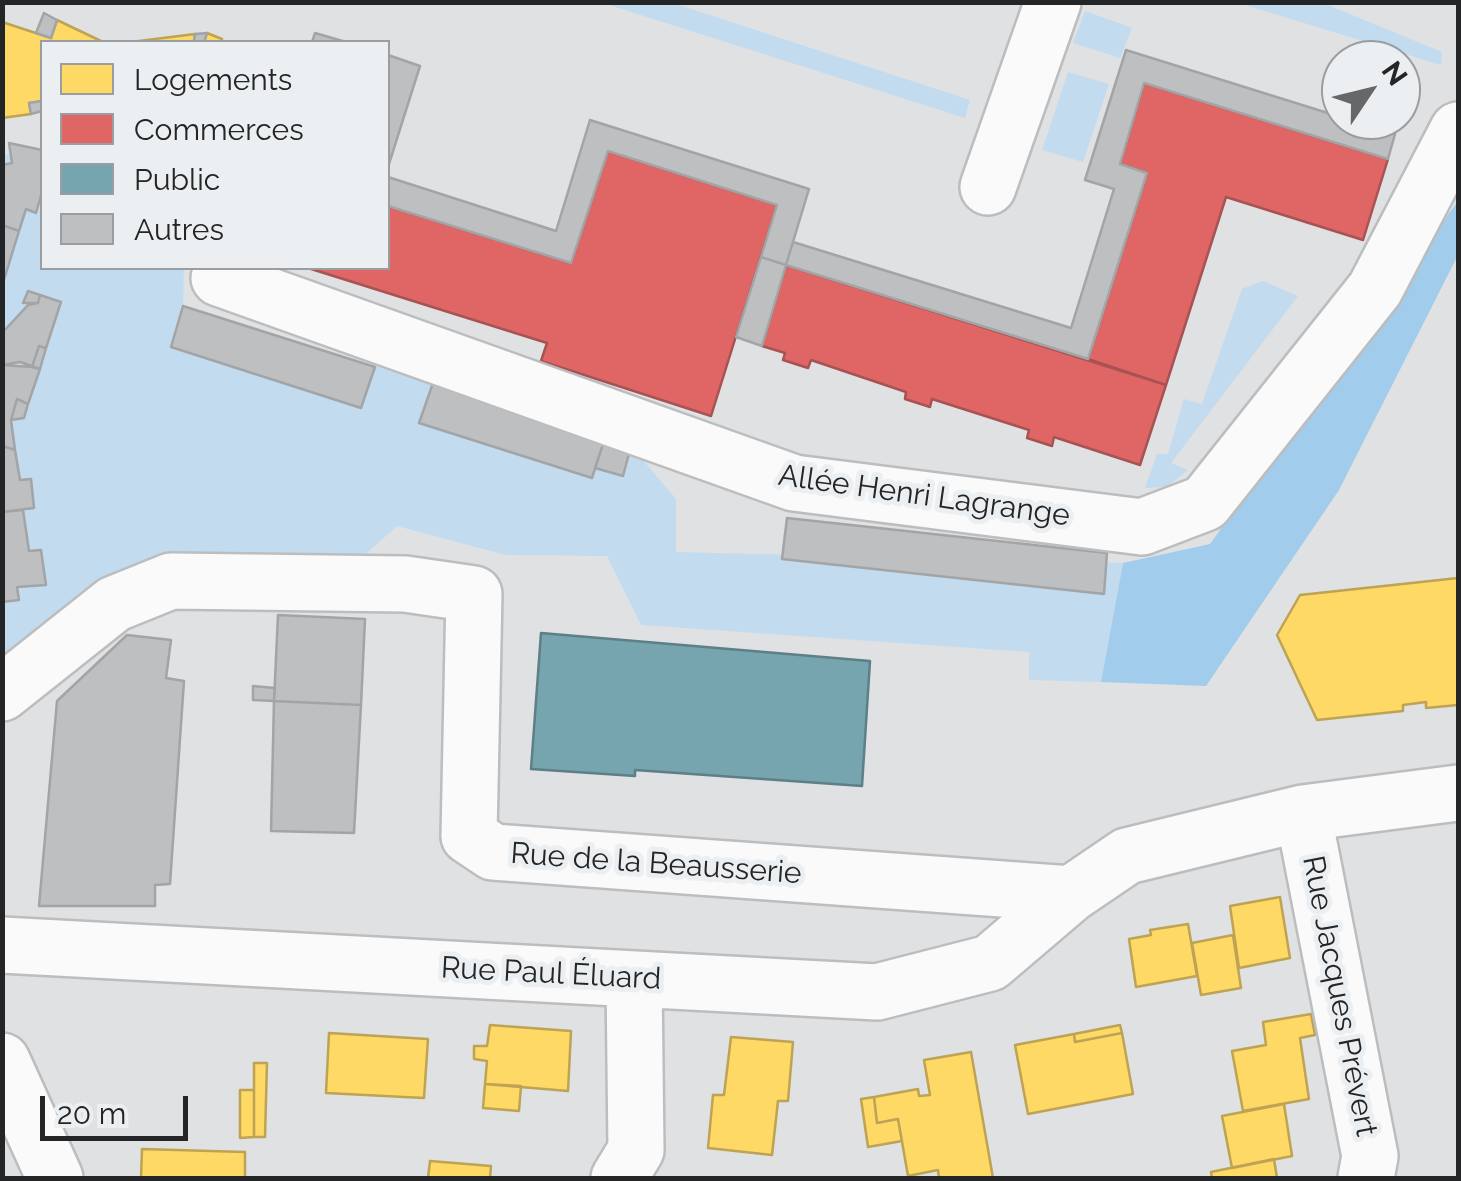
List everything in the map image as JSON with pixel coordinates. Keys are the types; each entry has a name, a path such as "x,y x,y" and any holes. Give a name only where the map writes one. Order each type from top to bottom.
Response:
{"street":[{"path":"988,187 1054,2"},
{"name":"Allée Henri Lagrange","path":"220,278 794,483 1142,527 1206,504 1375,289 1458,130"},
{"name":"Rue de la Beausserie","path":"2,693 114,604 170,581 404,584 474,594 469,836 492,852 1071,894"},
{"path":"1071,894 1126,856 1304,813 1458,793"},
{"name":"Rue Jacques Prévert","path":"1304,813 1370,1156 1366,1178"},
{"name":"Rue Paul Éluard","path":"2,945 877,992 990,964 1071,894"},
{"path":"619,1178 636,1150 634,979"},
{"path":"2,1061 56,1178"}],"shaded area":[{"path":"603,3 673,3 970,100 965,118"},
{"path":"1239,3 1323,3 1413,40 1360,40"},
{"path":"1085,11 1132,28 1120,58 1073,43"},
{"path":"1421,43 1442,52 1441,65 1421,59"},
{"path":"1068,72 1109,84 1083,162 1042,150"},
{"path":"40,153 40,270 184,270 183,306 631,446 676,499 676,552 1123,563 1101,682 1029,680 1029,652 641,625 607,556 506,555 397,526 358,561 105,580 3,654 2,155"},
{"path":"1458,201 1458,255 1339,490 1206,686 1101,682 1123,563 1210,544"},
{"path":"1263,281 1298,296 1171,463 1188,470 1166,487 1145,488 1157,454 1168,454 1184,399 1202,404 1242,289"}],"building: Logements":[{"path":"57,20 99,40 40,40 40,101 29,103 31,114 2,118 2,22 51,38"},
{"path":"207,33 222,39 222,40 205,40"},
{"path":"195,34 194,40 147,40"},
{"path":"1458,578 1458,705 1426,708 1426,702 1403,705 1403,711 1317,720 1277,635 1300,595"},
{"path":"1280,897 1290,958 1239,968 1230,906"},
{"path":"1188,924 1197,976 1136,987 1129,939 1151,935 1150,930"},
{"path":"1233,935 1241,988 1201,995 1192,943"},
{"path":"1311,1014 1315,1035 1300,1038 1309,1099 1243,1111 1232,1051 1266,1045 1263,1022"},
{"path":"490,1025 571,1031 568,1091 485,1084 487,1061 474,1059 474,1046 487,1046"},
{"path":"1120,1025 1122,1033 1075,1042 1074,1034"},
{"path":"329,1033 428,1039 424,1098 326,1093"},
{"path":"1122,1033 1133,1094 1028,1114 1015,1045 1074,1034 1075,1042"},
{"path":"731,1037 793,1042 788,1101 778,1101 772,1155 708,1148 713,1095 724,1095"},
{"path":"971,1052 993,1178 939,1178 938,1170 908,1176 898,1119 877,1123 874,1097 918,1089 919,1096 930,1095 924,1060"},
{"path":"254,1063 267,1063 265,1137 254,1137"},
{"path":"485,1084 521,1086 519,1111 483,1108"},
{"path":"240,1090 254,1090 254,1137 240,1138"},
{"path":"874,1097 877,1123 898,1119 902,1141 868,1147 861,1099"},
{"path":"1284,1104 1292,1156 1232,1168 1222,1116"},
{"path":"142,1149 245,1152 245,1178 141,1178"},
{"path":"1274,1159 1277,1178 1212,1178 1211,1172"},
{"path":"430,1161 491,1166 490,1178 428,1178"}],"building: Commerces":[{"path":"1144,83 1388,159 1363,240 1226,197 1166,385 1088,359 1147,173 1120,164"},
{"path":"608,151 777,205 711,416 541,361 547,343 314,270 390,270 390,207 571,263"},
{"path":"786,265 1166,385 1140,465 1054,437 1052,446 1027,438 1029,430 932,399 930,407 905,399 906,392 811,360 808,368 783,360 785,353 762,346"}],"building: Public":[{"path":"541,633 870,661 862,786 635,770 635,776 531,769"}],"building: Autres":[{"path":"44,13 57,20 51,38 36,33"},
{"path":"207,33 205,40 194,40 195,34"},
{"path":"315,33 339,40 313,40"},
{"path":"1126,50 1321,111 1321,138 1144,83 1120,164 1147,173 1088,359 786,265 793,242 1071,328 1114,189 1085,180"},
{"path":"390,56 420,66 390,161"},
{"path":"40,101 40,112 31,114 29,103"},
{"path":"590,120 809,189 786,265 761,257 777,205 608,151 571,263 390,207 390,178 556,231"},
{"path":"1327,140 1393,140 1388,159"},
{"path":"9,143 40,150 40,199 36,213 26,209 19,231 2,225 2,165 12,163"},
{"path":"2,225 19,231 3,283 2,283"},
{"path":"761,257 786,265 762,346 736,337"},
{"path":"28,291 40,295 38,303 23,303"},
{"path":"40,295 61,302 46,348 39,346 32,367 2,365 2,333 28,305 38,303"},
{"path":"183,306 375,367 361,408 171,347"},
{"path":"39,346 46,348 40,369 32,367"},
{"path":"20,362 40,369 28,404 17,399 11,420 15,450 2,446 2,365"},
{"path":"433,383 605,438 592,478 419,423"},
{"path":"17,399 28,404 24,418 11,420"},
{"path":"605,438 631,446 623,476 595,468"},
{"path":"2,446 15,450 20,480 31,479 34,508 2,512"},
{"path":"23,510 29,551 41,550 46,585 17,587 19,600 2,602 2,512"},
{"path":"787,518 1107,553 1104,594 782,559"},
{"path":"278,615 365,619 361,705 274,701"},
{"path":"127,635 171,640 166,678 184,681 170,884 155,885 155,906 39,906 57,701"},
{"path":"253,686 275,688 274,701 253,700"},
{"path":"274,701 361,705 354,833 271,831"}]}
